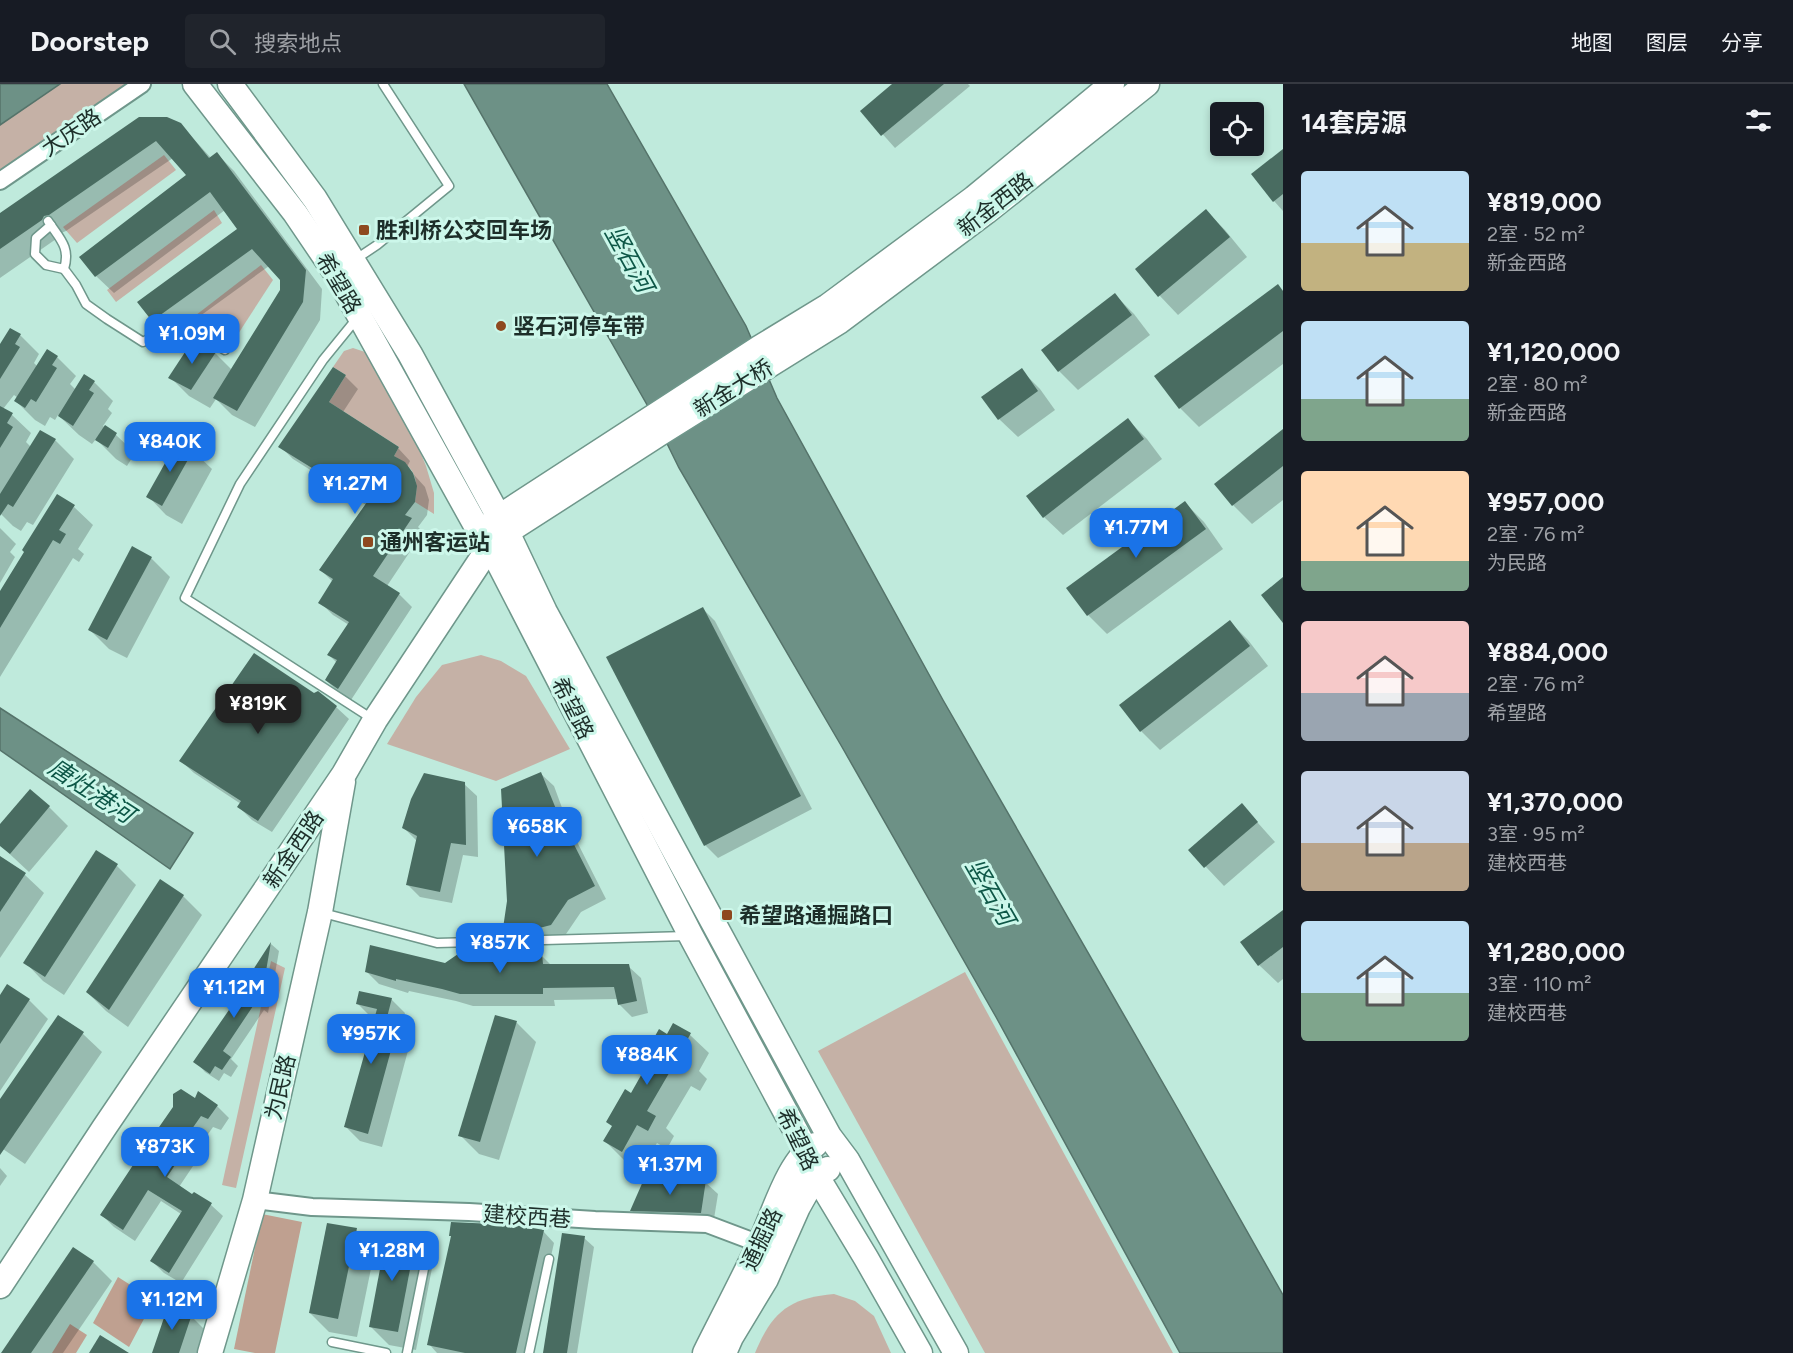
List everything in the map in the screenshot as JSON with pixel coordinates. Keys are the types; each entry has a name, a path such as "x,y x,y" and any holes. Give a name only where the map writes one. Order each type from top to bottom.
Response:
{"main road":[{"name":"希望路","path":"195,84 295,213 344,267"},
{"name":"希望路","path":"230,84 315,199 344,267 369,309 410,354 691,936 806,1150 816,1175 920,1353"},
{"name":"新金西路","path":"834,313 1112,84"},
{"name":"新金西路","path":"834,313 986,212 1147,84"},
{"name":"新金大桥","path":"622,447 834,313"},
{"name":"新金西路","path":"0,1258 494,532 622,447"},
{"name":"希望路","path":"494,532 544,612 829,1136 847,1160 956,1353"},
{"name":"为民路","path":"210,1353 255,1200 320,912 344,774 370,717"},
{"name":"新金西路","path":"0,1286 344,774"},
{"name":"通掘路","path":"705,1353 760,1244 788,1178 806,1150 829,1136"},
{"path":"816,1175 847,1160"},
{"name":"通掘路","path":"724,1353 731,1337 766,1279 798,1207 816,1175"}],"street":[{"name":"大庆路","path":"0,181 142,84"},
{"name":"建校西巷","path":"255,1200 312,1207 707,1224 760,1244"}],"lane":[{"path":"344,267 377,245 449,186 383,84"},
{"path":"64,269 67,259 63,241 49,223 36,238 36,254 46,265 64,269 86,304 143,342 170,327 186,333 201,335 225,350"},
{"path":"369,309 323,360 240,484 185,598 370,717"},
{"path":"320,912 436,943 691,936"},
{"path":"407,1353 429,1244"},
{"path":"529,1353 549,1259"},
{"path":"332,1341 386,1353"}],"shaded area":[{"path":"60,84 129,84 0,170 0,125"},
{"path":"164,155 176,170 77,243 63,227"},
{"path":"214,210 222,223 116,302 107,290"},
{"path":"261,265 273,280 229,348 187,322"},
{"path":"353,348 365,352 375,361 415,439 434,493 434,514 415,502 416,480 414,475 407,465 394,456 399,447 329,402 346,375 333,367 344,351"},
{"path":"481,655 501,661 526,676 570,749 496,781 387,744 416,697 442,665"},
{"path":"271,961 285,968 236,1188 222,1185"},
{"path":"965,972 1173,1353 985,1353 818,1051"},
{"path":"262,1214 302,1222 275,1353 255,1353 234,1349"},
{"path":"118,1277 154,1300 129,1347 93,1323"},
{"path":"834,1294 855,1301 874,1316 891,1353 755,1353 768,1327 784,1310 805,1299"},
{"path":"70,1324 87,1335 76,1353 52,1353"}],"water":[{"path":"0,84 60,84 0,125"},
{"name":"竖石河","path":"464,84 607,84 746,326 777,398 943,700 1283,1295 1283,1353 1180,1353 996,1017 679,468 654,417"},
{"name":"唐灶港河","path":"0,708 193,833 170,869 0,750"}],"building":[{"path":"892,84 944,84 881,136 860,111"},
{"path":"139,117 167,117 181,123 209,158 217,152 306,270 303,302 237,411 213,398 280,290 280,280 252,249 152,321 137,302 237,229 210,192 95,277 79,257 186,175 156,141 49,215 44,216 42,220 0,249 0,213"},
{"path":"1283,149 1283,194 1273,202 1251,174"},
{"path":"1206,209 1230,237 1158,297 1135,269"},
{"path":"1278,284 1283,291 1283,331 1179,409 1154,376"},
{"path":"1115,293 1132,315 1058,372 1041,350"},
{"path":"10,328 21,334 15,344 20,347 0,379 0,344"},
{"path":"193,340 199,341 216,352 191,390 168,378"},
{"path":"47,349 58,356 52,365 57,368 36,402 31,399 25,408 14,401"},
{"name":"通州客运站","path":"333,367 346,375 329,402 399,447 394,456 405,462 413,473 417,486 415,502 405,515 412,518 373,576 400,593 338,689 325,680 337,660 327,655 349,622 318,603 333,579 319,570 367,502 278,447"},
{"path":"1022,368 1038,391 998,420 981,397"},
{"path":"84,374 95,381 89,390 94,393 73,426 58,416"},
{"path":"0,406 13,413 7,423 13,427 0,448"},
{"path":"1128,418 1144,439 1043,518 1026,496"},
{"path":"105,425 117,433 108,448 95,440"},
{"path":"1283,429 1283,466 1232,506 1214,484"},
{"path":"40,430 56,439 13,507 8,504 0,516 0,494"},
{"path":"178,440 194,449 162,506 146,497"},
{"path":"57,494 75,505 59,530 66,534 60,544 53,540 0,628 0,591 24,552 22,550"},
{"path":"1185,501 1206,529 1087,616 1066,588"},
{"path":"132,546 152,557 107,640 88,630"},
{"path":"1283,577 1283,623 1261,595"},
{"path":"703,607 801,796 704,846 606,657"},
{"path":"1230,620 1250,646 1140,732 1119,705"},
{"path":"254,653 314,693 318,691 337,706 258,821 237,807 241,801 179,761"},
{"path":"541,772 556,809 595,886 568,900 551,925 512,935 502,935 507,901 501,789"},
{"path":"424,773 465,782 466,845 451,843 440,892 406,885 417,836 402,828 411,799"},
{"path":"30,789 50,806 10,854 0,846 0,824"},
{"path":"1242,803 1258,822 1204,868 1188,850"},
{"path":"96,850 118,864 45,977 23,963"},
{"path":"0,856 26,873 0,912"},
{"path":"160,879 184,895 109,1010 86,992"},
{"path":"1283,910 1283,947 1258,966 1240,942"},
{"path":"271,942 260,1006 255,1003 223,1051 231,1057 222,1070 215,1066 210,1074 193,1062 240,994 238,993"},
{"path":"370,945 445,963 458,954 542,954 543,964 629,964 637,1001 618,1005 614,987 543,988 543,994 460,994 396,979 396,981 365,972"},
{"path":"7,984 30,999 0,1044 0,995"},
{"path":"359,991 392,998 384,1029 396,1032 368,1134 344,1127 377,1009 356,1004"},
{"path":"58,1015 84,1032 0,1155 0,1099"},
{"path":"495,1015 517,1021 480,1142 458,1136"},
{"path":"673,1023 691,1033 680,1053 689,1059 681,1073 672,1068 647,1111 656,1116 648,1131 637,1125 622,1152 603,1141 612,1126 606,1122 625,1089 631,1093 648,1063 642,1059 659,1029 667,1034"},
{"path":"181,1089 195,1098 198,1091 218,1105 208,1119 201,1116 180,1146 185,1150 167,1177 192,1194 194,1192 212,1203 169,1273 150,1261 182,1211 148,1190 123,1230 100,1215 173,1107 173,1094"},
{"path":"644,1179 706,1180 701,1213 630,1211"},
{"path":"451,1222 515,1225 544,1230 516,1353 465,1353 427,1345 451,1236 449,1236"},
{"path":"327,1223 357,1228 338,1319 309,1313"},
{"path":"387,1232 416,1238 398,1332 369,1327"},
{"path":"562,1233 585,1236 567,1353 543,1353"},
{"path":"73,1247 94,1261 31,1353 1,1353"},
{"path":"168,1306 192,1314 179,1353 152,1353"},
{"path":"100,1335 129,1353 89,1353"}],"place":[{"name":"胜利桥公交回车场","path":"364,230"},
{"name":"竖石河停车带","path":"501,326"},
{"name":"通州客运站","path":"368,542"},
{"name":"希望路通掘路口","path":"727,915"}]}
